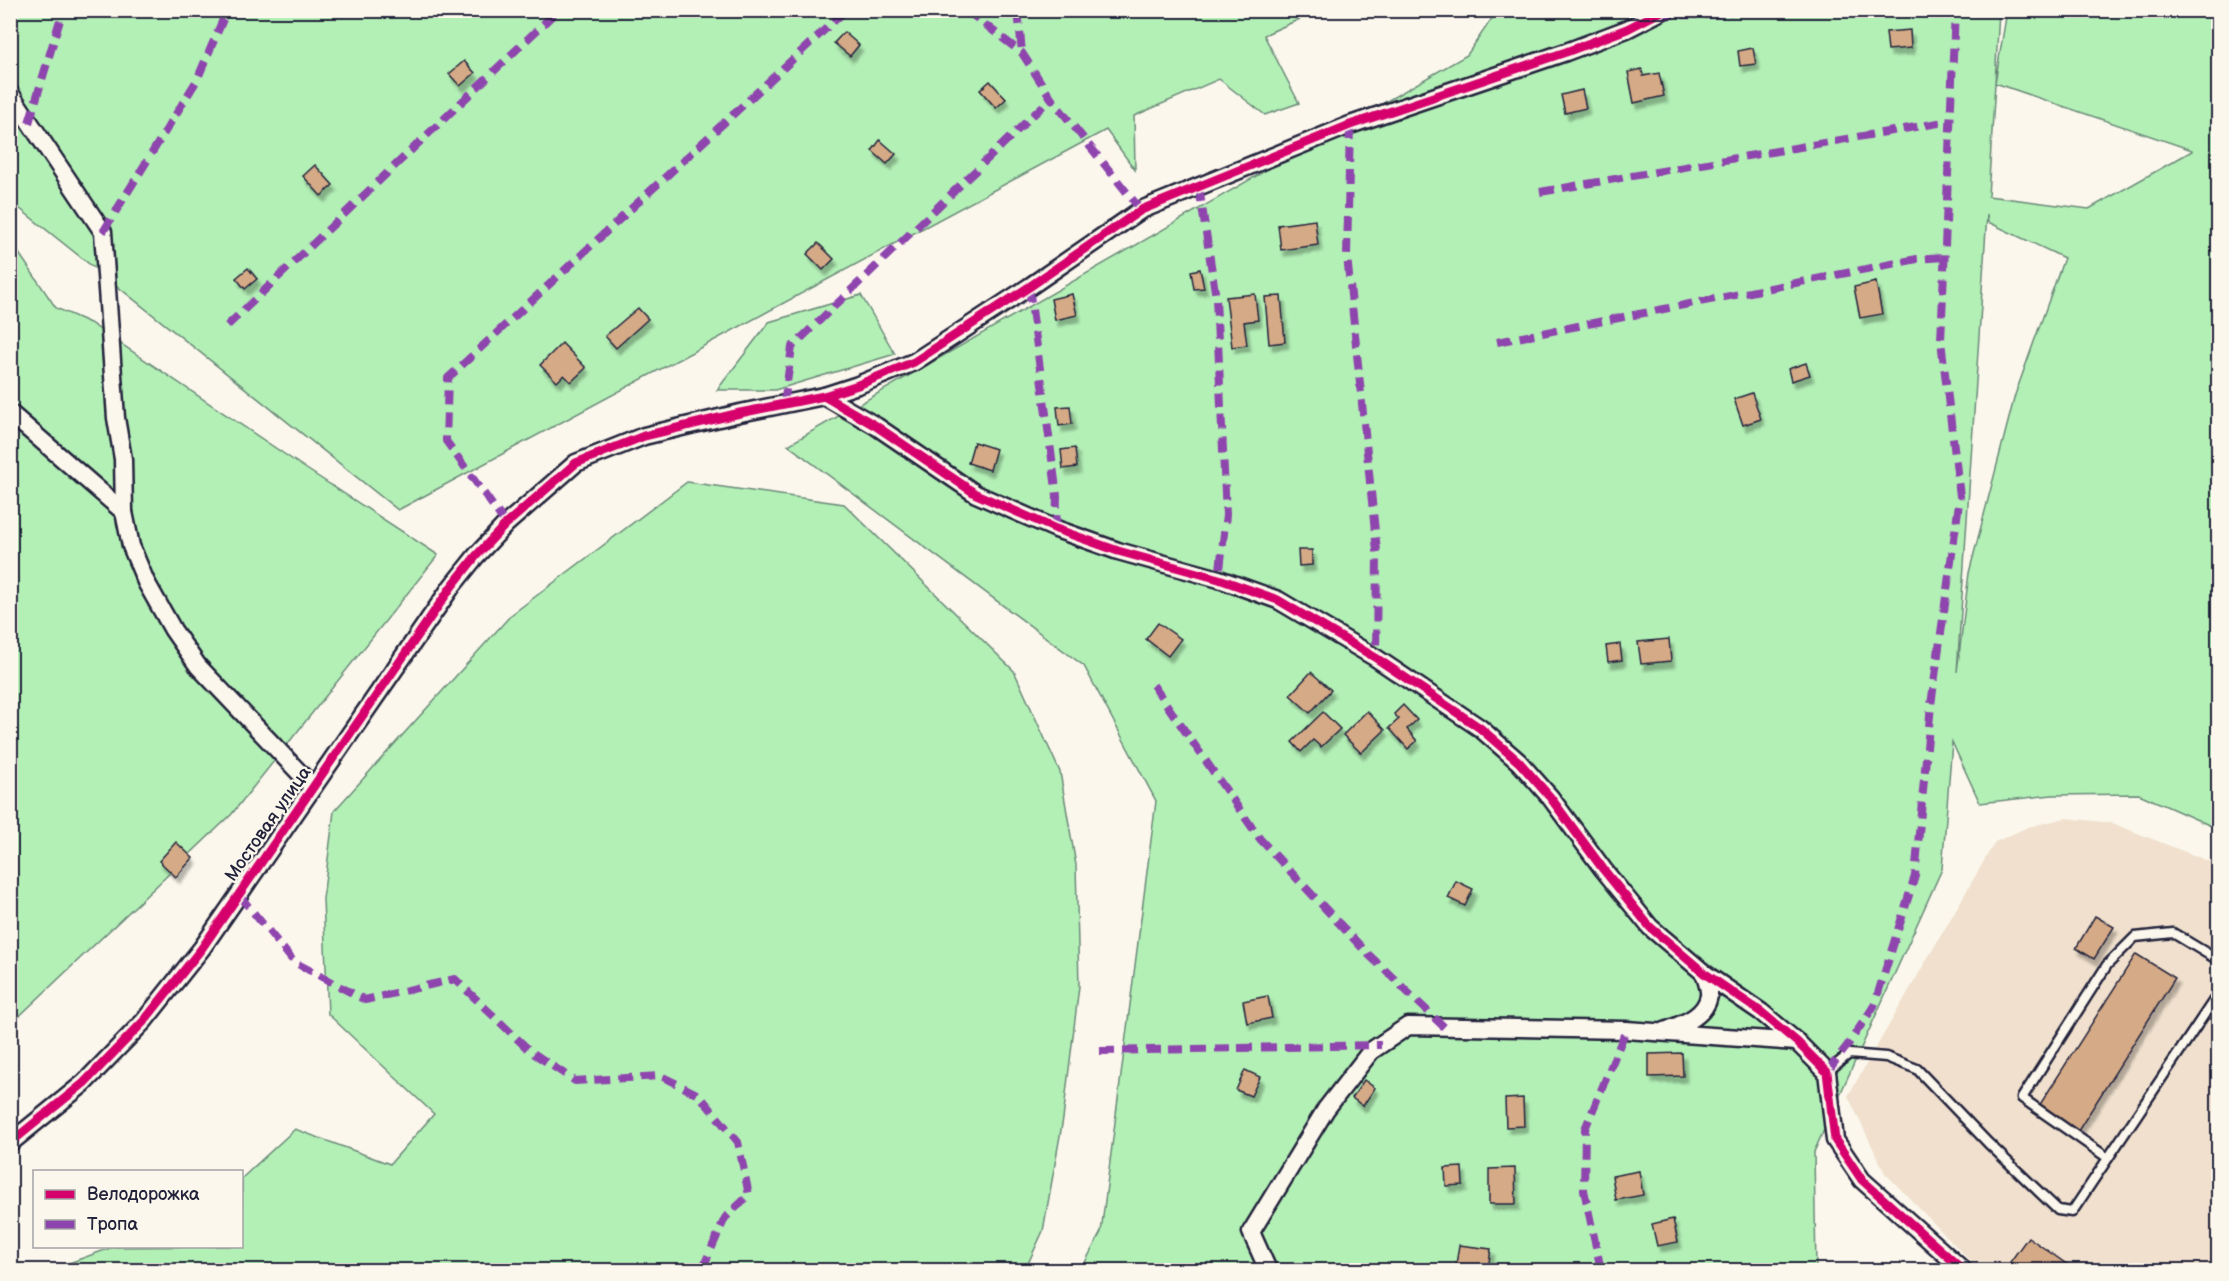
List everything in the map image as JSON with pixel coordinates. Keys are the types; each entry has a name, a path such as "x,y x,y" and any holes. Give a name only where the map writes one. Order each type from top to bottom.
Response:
{"street":[{"name":"Мостовая улица","path":"10,1143 84,1083 144,1021 202,948 458,579 476,556 529,502 576,463 644,436 824,396 914,362 1020,294 1141,210 1350,125 1566,52 1627,29 1664,10"},
{"path":"10,93 103,232 116,418 123,459 124,512 135,555 146,582 173,630 198,666 313,787"},
{"path":"824,396 876,426 976,494 1056,529 1118,551 1219,579 1278,600 1376,658 1480,728 1519,762 1551,796 1603,869 1650,927 1704,973 1761,1012 1797,1042 1827,1072 1835,1140 1862,1180 1963,1270"},
{"path":"10,413 124,512"},
{"path":"1661,1032 1691,1020 1703,1009 1710,995 1704,973"},
{"path":"1268,1270 1251,1232 1326,1109 1371,1051 1408,1026 1615,1029 1797,1042"}],"lane":[{"path":"2108,1158 2022,1098 2107,965 2135,937 2173,933 2218,960"},
{"path":"1827,1072 1849,1054 1886,1058 1917,1069 1988,1143 2058,1210 2072,1212 2218,994"}],"shaded area":[{"path":"2066,818 2112,823 2218,865 2218,1270 1982,1270 1973,1264 1885,1173 1848,1096 1995,842 2028,827"}],"green space":[{"path":"10,11 1318,11 1264,35 1299,103 1265,115 1219,79 1134,116 1135,170 1106,130 398,510 14,204 10,198"},
{"path":"1497,11 1999,11 1995,83 2007,11 2218,11 2218,829 2139,794 2052,795 1980,803 1952,742 1942,869 1814,1152 1816,1270 1081,1270 1101,1232 1156,801 1084,666 788,445 1467,55","holes":["1995,83 2192,150 2089,209 1988,196","1987,214 1988,222 2064,258 2015,395 1969,573 1957,672"]},
{"path":"10,240 56,308 90,323 438,555 231,815 11,1024"},
{"path":"861,295 895,354 775,390 717,390 769,322"},
{"path":"687,482 844,504 1014,671 1060,772 1076,865 1079,986 1063,1119 1043,1231 1025,1270 50,1270 110,1248 243,1248 243,1177 295,1129 390,1164 434,1114 328,1014 323,899 334,811 511,615"}],"building":[{"path":"1910,30 1911,48 1888,50 1886,32"},
{"path":"844,32 859,45 850,56 834,43"},
{"path":"1753,48 1756,64 1740,66 1738,51"},
{"path":"464,61 475,73 460,86 449,74"},
{"path":"1642,69 1643,76 1659,73 1664,96 1634,103 1628,72"},
{"path":"990,81 1006,99 996,108 980,90"},
{"path":"1582,90 1586,108 1565,113 1561,95"},
{"path":"880,140 896,154 887,164 872,151"},
{"path":"315,165 333,185 321,196 303,176"},
{"path":"1315,220 1318,245 1281,250 1278,225"},
{"path":"818,243 834,259 823,270 807,254"},
{"path":"248,268 257,279 245,289 236,278"},
{"path":"1200,269 1204,288 1194,289 1191,271"},
{"path":"1876,282 1882,314 1860,318 1854,287"},
{"path":"1072,294 1077,315 1055,320 1051,299"},
{"path":"1255,294 1258,320 1244,322 1247,345 1232,347 1226,297"},
{"path":"1281,296 1285,342 1269,344 1265,297"},
{"path":"638,308 648,319 616,348 605,336"},
{"path":"562,343 586,368 571,382 564,375 557,382 540,365"},
{"path":"1806,363 1810,375 1791,381 1788,369"},
{"path":"1752,393 1761,419 1743,425 1734,399"},
{"path":"1070,406 1072,424 1059,426 1057,407"},
{"path":"974,442 996,449 990,470 968,463"},
{"path":"1075,448 1077,467 1063,469 1061,450"},
{"path":"1298,550 1312,550 1312,565 1299,566"},
{"path":"1158,623 1181,639 1168,656 1146,639"},
{"path":"1669,639 1671,661 1641,664 1638,642"},
{"path":"1620,644 1622,660 1608,662 1606,646"},
{"path":"1311,672 1331,690 1310,713 1290,695"},
{"path":"1403,705 1417,720 1407,729 1417,741 1408,749 1389,728 1399,719 1394,714"},
{"path":"1367,711 1385,730 1361,753 1343,735"},
{"path":"1323,712 1340,729 1321,747 1313,740 1301,752 1292,742"},
{"path":"176,842 193,858 176,877 159,861"},
{"path":"1456,881 1473,889 1465,906 1448,898"},
{"path":"2095,916 2114,927 2094,959 2076,948"},
{"path":"2136,954 2175,978 2078,1131 2039,1106"},
{"path":"1268,996 1272,1018 1247,1023 1243,1001"},
{"path":"1682,1053 1683,1076 1649,1077 1649,1054"},
{"path":"1245,1070 1260,1077 1251,1096 1236,1090"},
{"path":"1364,1080 1375,1088 1363,1106 1352,1098"},
{"path":"1523,1098 1524,1126 1506,1127 1505,1099"},
{"path":"1462,1167 1463,1185 1446,1186 1445,1168"},
{"path":"1515,1168 1516,1204 1489,1204 1489,1169"},
{"path":"1639,1171 1643,1195 1616,1200 1612,1176"},
{"path":"1673,1219 1678,1242 1657,1246 1652,1224"},
{"path":"2028,1237 2075,1270 2021,1270 2010,1262"},
{"path":"1459,1245 1491,1249 1488,1269 1456,1265"}],"marked path":[{"path":"29,123 63,10"},
{"path":"103,232 197,80 227,10"},
{"path":"227,326 558,10"},
{"path":"506,524 446,441 448,378 846,10"},
{"path":"966,10 1022,53 1051,98 1141,210"},
{"path":"1018,10 1022,53"},
{"path":"1659,15 1709,15 1743,10"},
{"path":"1827,1072 1874,1006 1915,876 1931,705 1960,496 1941,341 1955,10"},
{"path":"784,404 792,347 1051,98"},
{"path":"1540,192 1950,121"},
{"path":"1350,125 1347,256 1377,551 1376,658"},
{"path":"1199,187 1216,298 1226,515 1219,579"},
{"path":"1497,342 1917,259 1944,257"},
{"path":"1029,287 1057,496 1056,529"},
{"path":"1153,685 1260,839 1367,953 1444,1027"},
{"path":"239,895 294,962 365,1000 455,979 530,1051 575,1081 661,1076 699,1095 738,1142 749,1195 725,1218 702,1270"},
{"path":"1601,1270 1584,1190 1585,1129 1626,1030"},
{"path":"1100,1051 1381,1045"}],"cycle path":[{"path":"824,396 914,362 1141,210 1350,125 1566,52 1627,29 1664,10"},
{"path":"10,1143 84,1083 144,1021 202,948 452,586 506,524 576,463 644,436 824,396 876,426 976,494 1056,529 1118,551 1219,579 1278,600 1376,658 1480,728 1519,762 1550,797 1603,869 1650,927 1704,973 1761,1012 1797,1042 1827,1072 1835,1140 1862,1180 1963,1270"}]}
